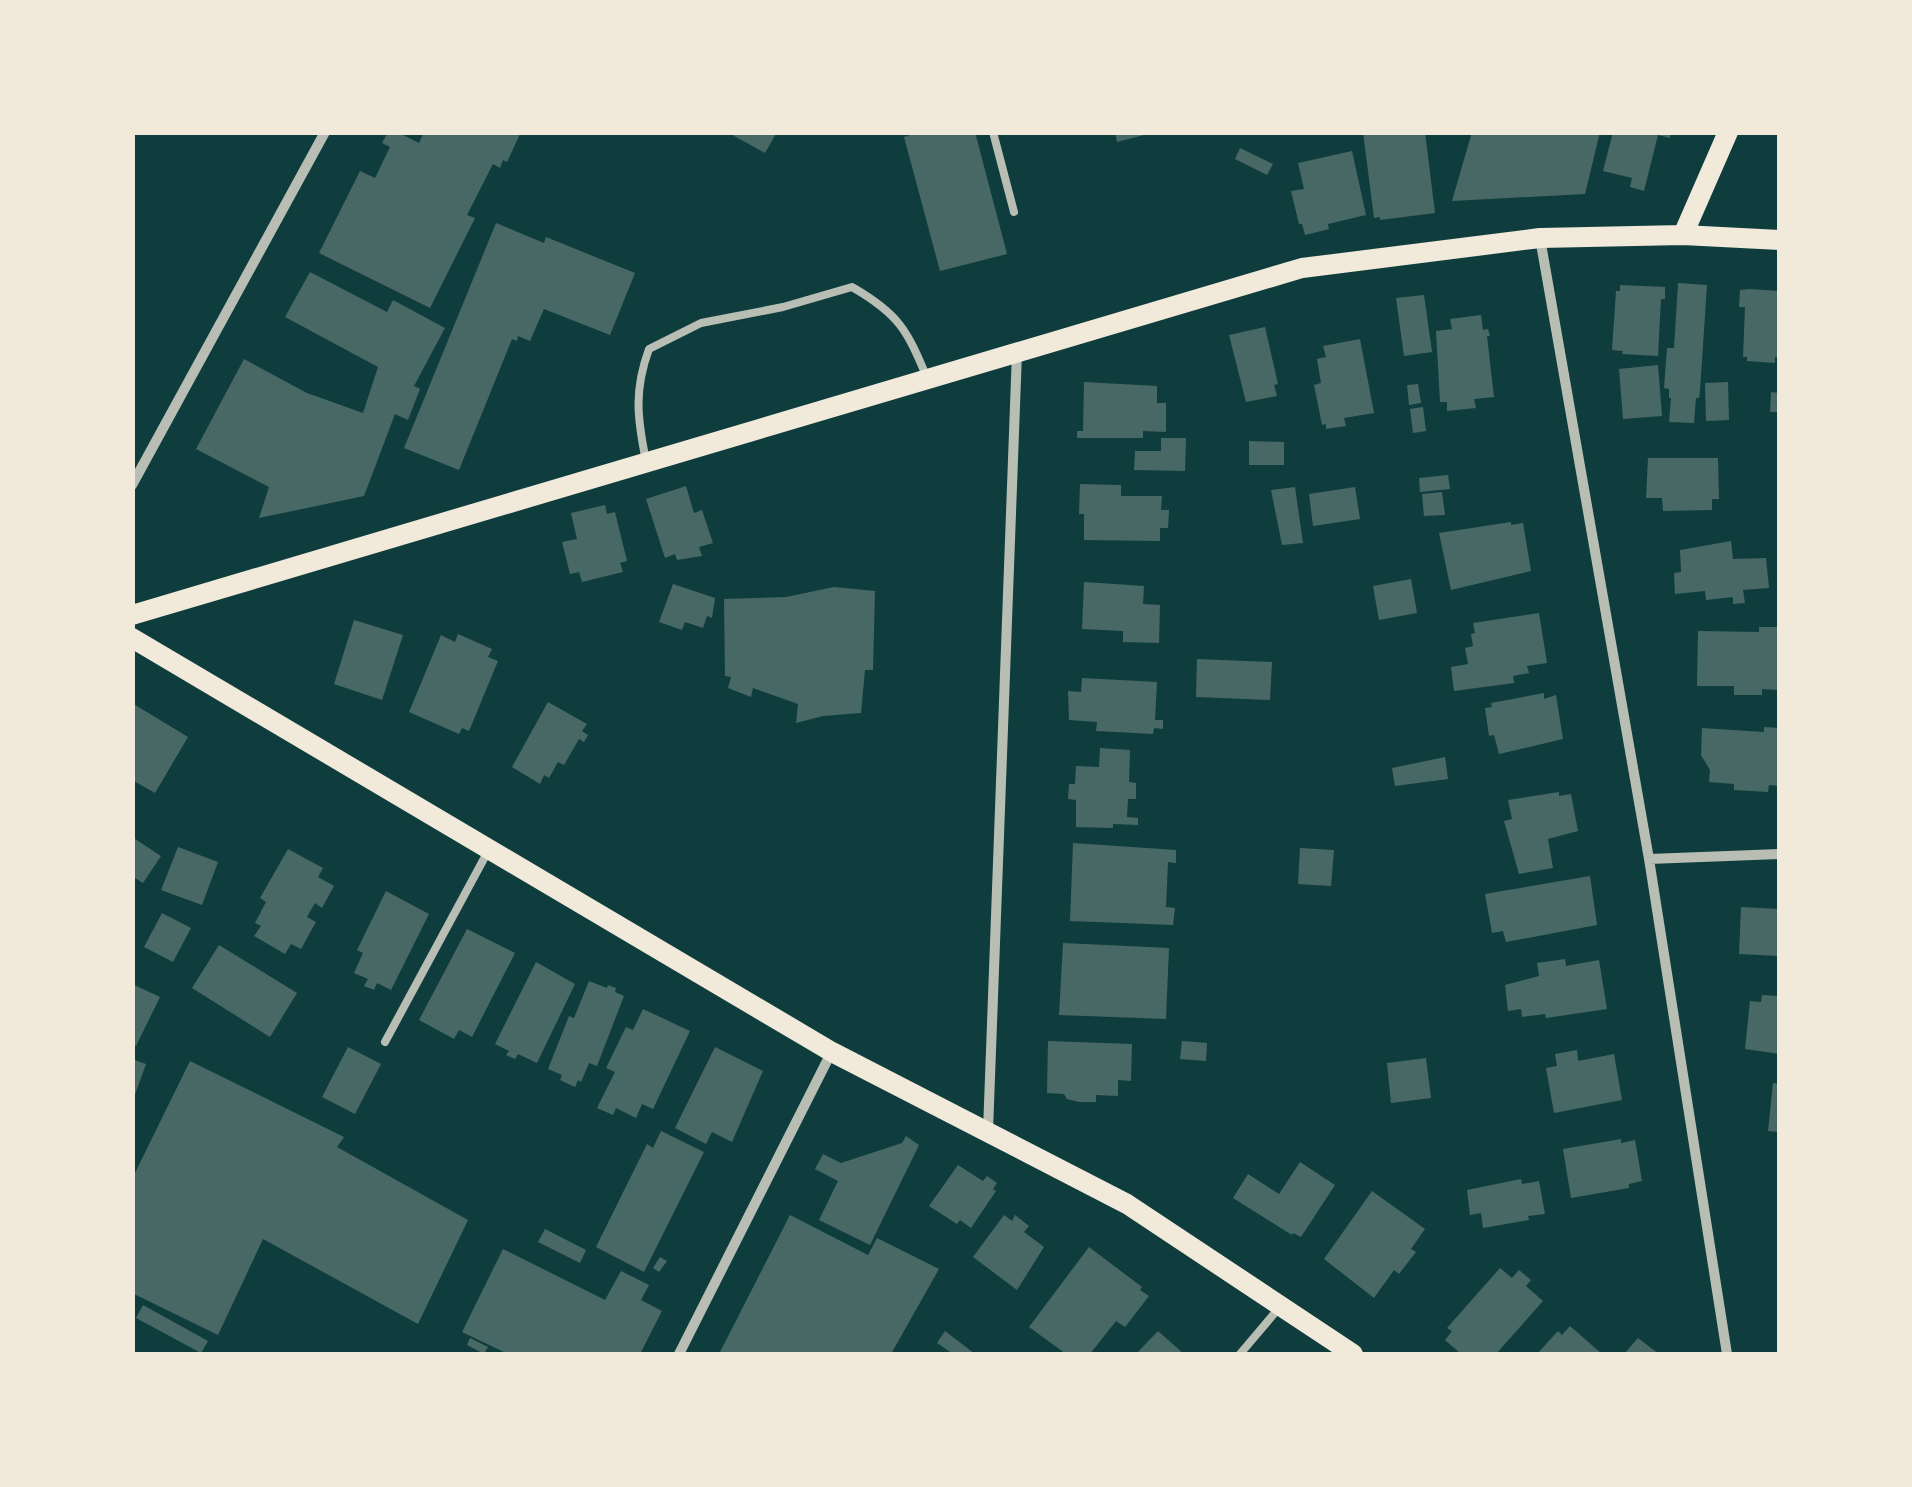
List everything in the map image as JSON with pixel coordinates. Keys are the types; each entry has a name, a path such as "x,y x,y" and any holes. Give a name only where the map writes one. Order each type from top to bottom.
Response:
{"main road":[{"path":"1683,235 1728,132"},
{"path":"132,615 1302,268 1540,238 1683,235 1780,240"},
{"path":"132,638 832,1052 1128,1204 1353,1354"}],"street":[{"path":"132,485 325,132"},
{"path":"1540,238 1648,859 1727,1354"},
{"path":"988,1130 1017,351"},
{"path":"1648,859 1780,854"},
{"path":"679,1354 832,1052"}],"lane":[{"path":"994,132 1014,212"},
{"path":"646,462 638,379 649,349 700,323 784,307 852,287 882,304 908,332 927,378"},
{"path":"385,1042 489,849"},
{"path":"1240,1354 1282,1305"}],"building":[{"path":"388,132 397,132 419,143 424,132 521,132 507,162 503,160 500,168 493,164 467,215 475,218 430,308 319,253 360,171 375,178 390,147 382,143"},
{"path":"727,132 777,132 765,153"},
{"path":"920,132 975,132 1007,254 940,271 904,137"},
{"path":"1115,132 1148,132 1148,134 1117,142"},
{"path":"1363,132 1425,132 1435,213 1374,218"},
{"path":"1472,132 1600,132 1585,194 1452,201"},
{"path":"1613,132 1671,132 1670,138 1658,135 1644,191 1630,187 1632,178 1603,171"},
{"path":"1240,148 1273,164 1267,175 1235,159"},
{"path":"1352,151 1366,215 1328,224 1329,229 1305,235 1291,191 1304,189 1298,163"},
{"path":"496,223 544,243 546,237 635,273 610,335 544,309 530,341 518,336 517,341 512,339 459,470 404,448"},
{"path":"310,272 387,312 393,300 445,328 414,386 420,389 408,420 395,414 364,496 259,518 269,487 196,449 244,359 307,393 363,413 378,367 285,317"},
{"path":"1678,283 1707,285 1694,423 1669,422 1671,398 1669,389 1664,388 1667,348 1674,348"},
{"path":"1620,285 1665,287 1658,356 1612,350 1616,291 1620,291"},
{"path":"1740,290 1780,291 1780,357 1775,357 1775,363 1747,361 1743,357 1745,307 1739,307"},
{"path":"1424,295 1432,352 1404,356 1396,298"},
{"path":"1481,315 1483,330 1488,329 1490,336 1494,397 1474,399 1476,408 1447,411 1447,402 1440,402 1436,331 1452,329 1450,319"},
{"path":"1265,327 1278,384 1274,385 1277,396 1246,402 1229,335"},
{"path":"1360,339 1374,413 1344,418 1346,426 1326,429 1314,385 1321,383 1317,359 1326,357 1323,346"},
{"path":"1658,365 1662,416 1623,419 1619,369"},
{"path":"1084,382 1157,386 1157,403 1166,403 1166,432 1143,431 1143,438 1077,438 1077,431 1083,431"},
{"path":"1728,382 1729,420 1706,421 1705,383"},
{"path":"1418,384 1421,403 1409,405 1407,385"},
{"path":"1771,392 1780,393 1780,412 1770,412"},
{"path":"1423,407 1426,431 1413,433 1410,409"},
{"path":"1161,438 1186,438 1185,471 1134,470 1135,451 1161,451"},
{"path":"1249,441 1284,442 1284,465 1249,465"},
{"path":"1648,458 1718,458 1719,499 1712,499 1712,510 1663,511 1662,498 1646,498"},
{"path":"1448,475 1450,489 1420,492 1419,478"},
{"path":"1080,484 1121,485 1121,496 1162,496 1161,510 1169,510 1168,528 1160,528 1160,541 1084,540 1084,514 1079,514"},
{"path":"686,486 694,513 702,510 713,543 699,547 702,556 677,560 675,554 665,558 646,499"},
{"path":"1295,487 1303,543 1282,545 1271,490"},
{"path":"1355,487 1360,519 1313,526 1309,494"},
{"path":"1442,492 1445,515 1424,516 1422,494"},
{"path":"605,505 607,514 615,512 627,561 620,563 623,572 582,582 579,572 570,574 562,542 577,539 571,513"},
{"path":"1523,523 1531,571 1451,590 1439,533"},
{"path":"1731,541 1733,559 1766,558 1769,588 1743,590 1745,603 1733,604 1733,597 1706,600 1705,591 1675,594 1674,573 1681,572 1680,550"},
{"path":"1411,579 1417,613 1379,620 1373,586"},
{"path":"1084,582 1144,586 1143,604 1160,605 1159,643 1123,642 1123,631 1082,629"},
{"path":"673,584 715,598 712,618 707,616 703,628 685,622 682,630 659,622"},
{"path":"834,587 875,591 873,670 865,670 861,713 796,723 798,704 753,688 751,697 728,688 731,677 725,676 724,599 786,597"},
{"path":"1539,613 1547,663 1527,666 1529,673 1513,676 1514,683 1454,691 1451,667 1468,664 1465,648 1473,646 1473,623"},
{"path":"354,620 403,635 382,700 334,684"},
{"path":"1759,627 1780,627 1780,690 1762,689 1762,695 1734,695 1734,686 1697,686 1698,631 1759,632"},
{"path":"458,634 492,649 488,657 498,661 469,731 462,728 459,734 409,712 441,635 455,642"},
{"path":"1197,659 1272,662 1270,700 1196,697"},
{"path":"1082,678 1157,682 1155,720 1163,720 1163,729 1154,728 1153,734 1096,731 1097,722 1069,720 1068,691 1081,692"},
{"path":"1544,693 1544,699 1556,695 1563,739 1499,754 1494,735 1489,736 1485,708 1492,707 1491,703"},
{"path":"548,702 587,724 582,731 588,735 584,742 579,739 564,765 558,762 549,778 544,775 540,784 512,767"},
{"path":"132,703 188,737 155,793 132,780"},
{"path":"1764,727 1780,728 1780,786 1769,785 1768,792 1734,790 1734,784 1709,782 1710,770 1701,755 1702,728 1764,732"},
{"path":"1100,748 1130,750 1129,782 1136,783 1136,799 1128,799 1127,817 1138,818 1138,825 1076,827 1076,800 1068,799 1069,784 1075,784 1076,766 1099,767"},
{"path":"1445,757 1448,779 1395,786 1392,768"},
{"path":"1559,792 1559,796 1571,794 1578,831 1548,839 1553,868 1519,874 1504,821 1512,819 1508,800"},
{"path":"132,837 161,856 143,883 132,876"},
{"path":"1073,843 1176,850 1176,863 1168,862 1166,907 1175,908 1173,925 1070,921"},
{"path":"178,847 218,862 202,905 161,890"},
{"path":"1300,848 1334,850 1331,886 1298,884"},
{"path":"288,849 323,868 318,877 334,886 322,908 315,903 307,917 316,922 301,949 291,944 285,954 254,936 261,926 255,923 266,902 260,898"},
{"path":"1590,876 1597,925 1506,942 1503,931 1492,933 1485,894"},
{"path":"386,891 429,914 391,990 377,983 374,990 364,986 368,979 354,973 363,953 357,950"},
{"path":"1741,907 1780,909 1780,956 1739,954"},
{"path":"162,913 191,928 173,962 144,947"},
{"path":"467,929 515,953 472,1037 459,1030 454,1039 419,1020"},
{"path":"1063,943 1169,948 1166,1019 1059,1015"},
{"path":"219,945 297,993 270,1037 192,988"},
{"path":"1565,959 1566,966 1599,960 1607,1009 1546,1018 1545,1014 1522,1017 1521,1009 1508,1011 1505,985 1539,976 1537,963"},
{"path":"536,962 575,984 537,1063 518,1054 515,1059 506,1055 509,1051 495,1044"},
{"path":"589,981 616,988 615,992 624,996 597,1066 589,1063 575,1087 548,1069 569,1016 574,1018"},
{"path":"132,984 160,997 136,1046 132,1044"},
{"path":"1762,995 1780,996 1780,1054 1745,1049 1750,1001 1761,1002"},
{"path":"643,1009 690,1031 653,1109 642,1104 636,1118 616,1108 613,1115 597,1108 615,1072 606,1068 626,1027 633,1030"},
{"path":"1048,1041 1132,1044 1131,1081 1118,1080 1118,1096 1096,1095 1096,1102 1079,1102 1064,1094 1047,1093"},
{"path":"1182,1041 1207,1043 1206,1061 1180,1059"},
{"path":"348,1047 381,1064 355,1114 322,1097"},
{"path":"715,1047 763,1071 732,1142 712,1132 706,1144 675,1128"},
{"path":"1577,1050 1578,1061 1614,1054 1622,1100 1554,1113 1546,1068 1557,1066 1555,1054"},
{"path":"1426,1058 1431,1098 1391,1103 1387,1063"},
{"path":"132,1059 146,1064 133,1100 132,1100"},
{"path":"190,1061 344,1137 337,1147 468,1220 418,1324 263,1239 218,1335 132,1293 132,1179"},
{"path":"1773,1083 1780,1084 1780,1132 1768,1131"},
{"path":"661,1131 704,1152 644,1272 596,1247 647,1144 653,1148"},
{"path":"906,1136 919,1145 870,1245 819,1220 838,1181 815,1169 823,1154 841,1163 902,1143"},
{"path":"1621,1139 1621,1143 1635,1140 1642,1181 1629,1184 1629,1188 1571,1198 1563,1149"},
{"path":"1300,1162 1335,1185 1301,1237 1233,1198 1248,1174 1279,1194"},
{"path":"958,1165 983,1181 987,1176 997,1183 993,1189 996,1191 971,1228 929,1206"},
{"path":"1521,1179 1522,1184 1539,1181 1545,1214 1483,1228 1481,1213 1470,1215 1467,1190"},
{"path":"1372,1191 1425,1229 1411,1249 1416,1252 1399,1274 1394,1270 1374,1298 1324,1259"},
{"path":"790,1215 868,1255 877,1238 939,1269 891,1354 719,1354"},
{"path":"1004,1215 1012,1221 1015,1215 1029,1226 1024,1232 1044,1247 1017,1290 973,1257"},
{"path":"545,1229 586,1250 580,1263 538,1242"},
{"path":"1089,1247 1149,1296 1125,1327 1116,1321 1090,1354 1066,1354 1029,1327"},
{"path":"503,1249 605,1300 621,1271 649,1285 641,1300 662,1311 640,1354 508,1354 462,1332"},
{"path":"660,1257 667,1261 659,1272 653,1268"},
{"path":"1500,1268 1512,1278 1519,1270 1531,1280 1526,1286 1543,1301 1496,1354 1461,1354 1445,1340 1452,1331 1447,1328"},
{"path":"143,1305 208,1341 201,1353 136,1318"},
{"path":"1570,1326 1602,1354 1537,1354 1558,1331 1562,1335"},
{"path":"945,1331 975,1354 953,1354 937,1343"},
{"path":"1158,1331 1184,1354 1136,1354"},
{"path":"470,1338 488,1347 484,1354 467,1345"},
{"path":"1638,1338 1659,1354 1624,1354"}]}
